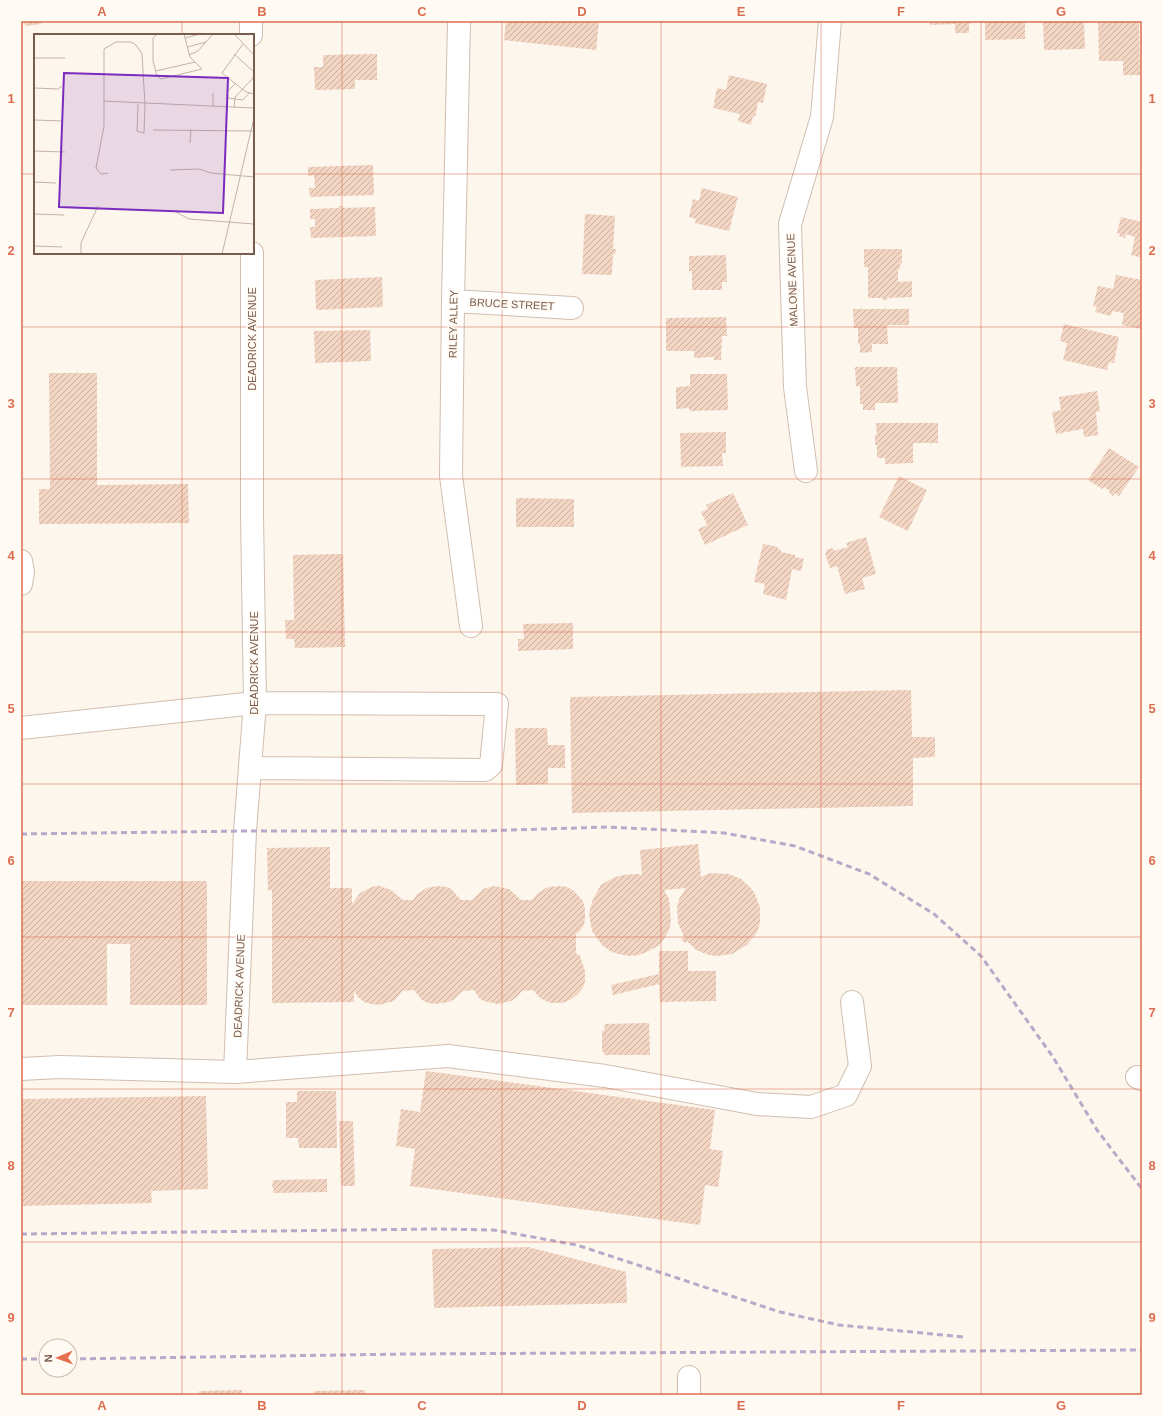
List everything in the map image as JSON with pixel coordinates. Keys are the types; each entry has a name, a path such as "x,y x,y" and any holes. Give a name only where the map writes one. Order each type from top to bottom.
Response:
{"street":[{"path":"251,21 251,34"},
{"name":"RILEY ALLEY","path":"459,21 451,476 470,626"},
{"name":"MALONE AVENUE","path":"806,471 795,387 790,224 822,117 830,21"},
{"name":"DEADRICK AVENUE","path":"235,1072 245,831 255,703 252,515 252,254"},
{"name":"BRUCE STREET","path":"453,301 572,308"},
{"path":"21,561 23,572 21,584"},
{"path":"21,728 255,703 497,704 491,764 485,770 250,768"},
{"path":"21,1069 60,1067 235,1072 448,1056 605,1076 757,1104 811,1107 846,1095 860,1066 852,1002"}],"building":[{"path":"24,21 41,21 41,24 25,26"},
{"path":"506,21 580,21 599,23 596,50 504,40"},
{"path":"930,21 971,21 971,24 969,24 969,33 955,33 955,24 930,25"},
{"path":"985,21 1025,21 1025,39 985,40"},
{"path":"1043,21 1084,21 1085,49 1044,50"},
{"path":"1098,21 1139,21 1140,75 1123,75 1123,61 1099,61"},
{"path":"377,54 377,80 355,80 355,89 315,90 314,67 323,67 323,55"},
{"path":"729,75 767,84 763,103 758,102 755,117 753,116 751,125 738,121 740,114 713,108 717,88 726,90"},
{"path":"373,165 374,195 310,197 309,188 315,188 314,175 308,176 308,167"},
{"path":"702,188 738,197 729,231 695,223 696,219 689,217 693,199 699,201"},
{"path":"339,206 343,206 343,208 375,207 376,236 311,238 310,227 315,227 315,219 310,219 310,209 339,208"},
{"path":"585,214 615,216 613,249 616,249 615,254 613,254 612,275 582,274"},
{"path":"1121,217 1142,222 1142,258 1131,255 1135,237 1126,234 1125,238 1119,236 1120,234 1117,233"},
{"path":"864,249 902,249 902,263 900,263 900,269 898,269 898,282 912,281 912,297 887,298 887,300 883,300 883,298 868,298 868,267 864,267"},
{"path":"726,255 727,282 722,282 722,290 692,290 692,271 689,271 689,256"},
{"path":"1116,275 1142,280 1141,329 1122,325 1124,313 1112,311 1111,316 1095,312 1097,307 1093,306 1098,286 1113,289"},
{"path":"382,277 383,307 316,310 315,280"},
{"path":"853,309 909,309 909,325 887,325 888,344 872,344 872,352 860,353 860,344 858,344 858,328 854,328"},
{"path":"726,317 727,336 722,336 721,360 714,360 714,357 694,358 694,351 666,351 666,318"},
{"path":"1064,324 1119,337 1114,363 1109,362 1107,370 1063,360 1067,343 1060,341"},
{"path":"370,330 371,361 315,363 314,331"},
{"path":"855,367 897,367 898,403 875,403 875,410 863,410 863,404 860,404 860,386 856,386"},
{"path":"49,373 97,373 97,485 188,484 189,523 39,524 39,489 50,489"},
{"path":"690,374 727,374 728,410 690,411 689,408 676,409 676,387 690,386"},
{"path":"1097,391 1100,411 1096,412 1098,435 1084,437 1083,429 1056,434 1052,412 1061,410 1059,397"},
{"path":"876,423 938,423 938,443 913,443 913,463 885,464 885,458 877,458 877,445 875,445 875,435 877,435"},
{"path":"726,432 726,453 722,453 723,466 681,467 680,433"},
{"path":"1109,448 1139,467 1119,496 1115,493 1113,496 1109,493 1110,491 1104,487 1102,489 1088,480"},
{"path":"899,476 927,490 908,531 879,517"},
{"path":"733,493 748,525 705,545 698,529 707,525 701,512 708,509 706,505"},
{"path":"516,498 574,499 574,527 516,527"},
{"path":"866,537 876,574 862,578 865,589 845,594 837,566 830,568 825,553 827,552 826,550 833,548 834,551 848,547 846,543"},
{"path":"763,544 778,547 781,552 795,555 795,557 804,559 801,571 792,569 786,600 763,594 765,584 754,582"},
{"path":"343,554 345,647 295,648 294,639 286,639 285,620 294,620 293,555"},
{"path":"573,623 573,649 518,651 518,639 524,639 523,624"},
{"path":"911,690 912,737 935,737 935,757 913,758 913,806 572,813 570,697"},
{"path":"515,728 547,728 548,745 565,745 565,768 548,768 548,784 516,785"},
{"path":"698,844 701,877 710,873 729,874 741,879 755,894 760,908 760,923 757,932 747,945 732,954 717,956 709,955 696,950 687,941 685,943 681,939 684,937 678,923 677,907 679,899 686,888 664,890 669,899 671,922 669,930 658,946 639,955 629,956 610,951 602,945 592,931 589,913 593,899 601,885 613,878 623,875 642,875 640,850"},
{"path":"330,847 330,888 352,888 352,904 360,893 375,886 380,886 391,890 403,900 413,900 417,894 427,888 437,886 451,889 461,900 472,900 483,889 494,886 509,889 521,900 532,900 538,893 548,887 567,887 574,891 583,901 585,909 584,925 576,934 576,953 580,956 585,971 583,988 570,1000 562,1003 552,1003 546,1001 540,998 533,990 522,991 511,1001 497,1004 484,1001 479,998 474,990 463,991 449,1002 435,1004 422,1000 414,990 403,991 394,1001 379,1005 364,1002 354,991 354,1002 272,1003 272,890 268,890 267,848"},
{"path":"21,881 207,881 207,1005 130,1005 130,944 107,944 107,1005 21,1005"},
{"path":"659,951 688,951 688,971 716,971 716,1001 660,1002 659,984 613,995 611,985 659,974"},
{"path":"649,1023 650,1055 604,1055 604,1052 602,1052 602,1031 604,1031 605,1024"},
{"path":"426,1071 715,1110 710,1149 723,1151 718,1187 705,1185 700,1225 410,1186 415,1149 396,1146 401,1109 420,1112"},
{"path":"297,1091 336,1091 337,1148 299,1148 298,1138 286,1138 286,1102 297,1102"},
{"path":"206,1096 208,1189 151,1191 152,1203 21,1206 21,1099"},
{"path":"339,1121 353,1121 355,1186 341,1186"},
{"path":"327,1179 327,1192 273,1193 273,1180"},
{"path":"528,1247 626,1272 627,1303 434,1308 432,1249"},
{"path":"242,1390 242,1395 199,1395 199,1391"},
{"path":"365,1390 365,1395 314,1395 314,1391"},
{"path":"1142,1393 1142,1395 1117,1395 1117,1394"}],"railway":[{"path":"21,834 245,831 479,831 608,827 724,833 795,846 869,874 934,914 981,956 1053,1057 1097,1130 1142,1189"},
{"path":"21,1234 437,1229 494,1230 577,1245 780,1312 839,1325 964,1337"},
{"path":"78,1359 408,1354 1142,1350"},
{"path":"21,1359 38,1359"}]}
